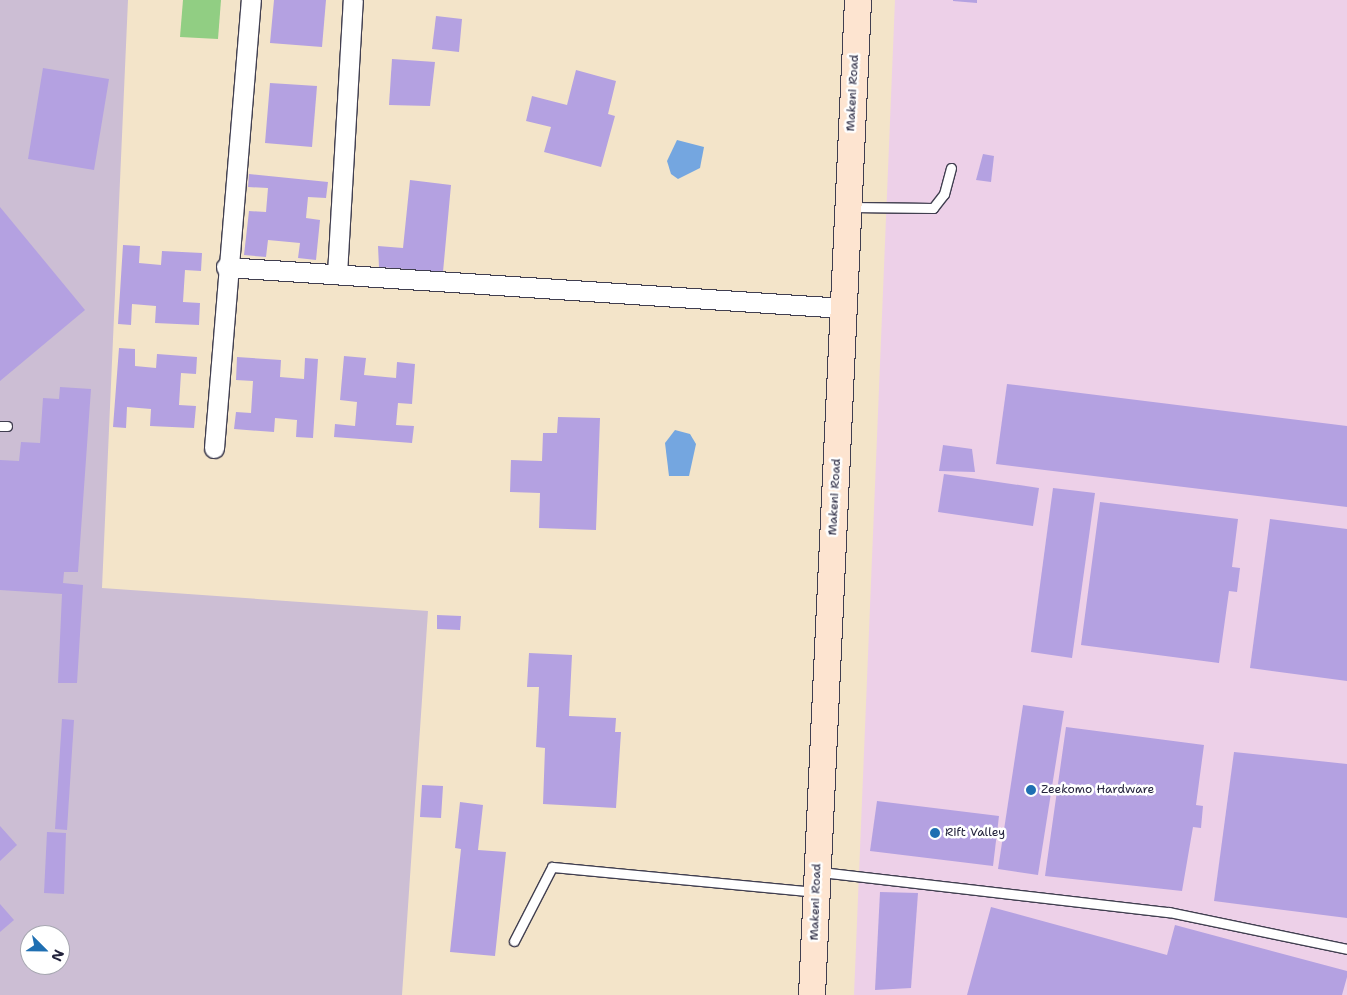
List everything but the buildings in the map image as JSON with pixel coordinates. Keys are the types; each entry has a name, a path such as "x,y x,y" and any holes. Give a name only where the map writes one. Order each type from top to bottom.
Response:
{"main road":[{"name":"Makeni Road","path":"812,995 858,0"}],"street":[{"path":"214,448 226,267 251,0"},
{"path":"336,274 353,0"},
{"path":"226,267 844,308"}],"lane":[{"path":"848,207 933,208 944,194 951,168"},
{"path":"514,941 552,867 816,882 1169,912 1347,949"}],"shaded area":[{"path":"0,0 128,0 102,588 428,611 402,995 0,995"},
{"path":"895,0 1347,0 1347,995 854,995"}],"green space":[{"path":"183,0 221,0 218,39 180,37"}],"water":[{"path":"677,140 704,147 700,168 678,179 671,174 667,161"},
{"path":"675,430 690,434 696,444 689,476 669,476 665,443"}],"place":[{"name":"Zeekomo Hardware","path":"1031,790"},
{"name":"Rift Valley","path":"935,833"}]}
